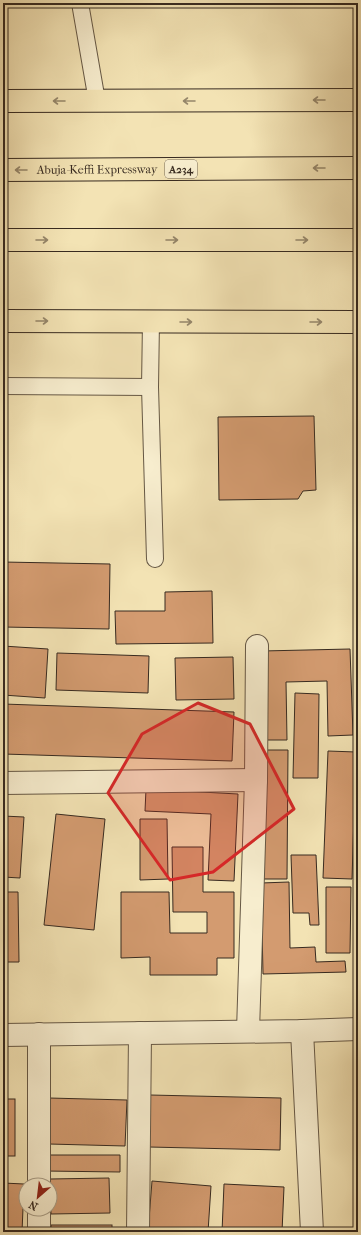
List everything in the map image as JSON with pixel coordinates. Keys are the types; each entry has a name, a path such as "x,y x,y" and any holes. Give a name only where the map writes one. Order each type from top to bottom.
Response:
{"main road":[{"path":"3,101 358,100"},
{"name":"Abuja-Keffi Expressway","path":"3,170 358,168"},
{"path":"3,240 358,240"},
{"path":"3,321 358,322"}],"street":[{"path":"248,1031 256,780 257,646"},
{"path":"3,783 256,780"},
{"path":"3,1035 302,1031 358,1028"},
{"path":"302,1031 312,1232"},
{"path":"138,1232 140,1033"},
{"path":"39,1034 39,1177"},
{"path":"39,1217 39,1232"}],"lane":[{"path":"80,3 97,101"},
{"path":"151,322 150,387 155,559"},
{"path":"3,386 150,387"}],"highlighted area":[{"path":"198,703 250,724 294,809 213,872 170,880 108,793 142,734"}],"building":[{"path":"314,416 316,490 303,491 298,499 219,500 218,417"},
{"path":"3,562 110,564 109,629 3,627"},
{"path":"212,591 213,643 116,644 115,611 165,611 165,592"},
{"path":"3,646 48,649 45,698 3,695"},
{"path":"350,649 353,735 328,736 327,681 286,682 287,740 265,740 262,651"},
{"path":"57,653 149,656 148,693 56,690"},
{"path":"233,657 234,699 176,700 175,658"},
{"path":"295,693 319,694 318,778 293,778"},
{"path":"3,704 234,712 232,761 3,754"},
{"path":"263,750 288,750 287,879 262,879"},
{"path":"328,751 356,752 352,879 323,878"},
{"path":"146,789 238,794 234,881 208,880 211,814 145,811"},
{"path":"56,814 105,819 94,930 44,925"},
{"path":"3,816 24,817 20,878 3,877"},
{"path":"140,819 167,819 168,879 140,880"},
{"path":"172,847 203,847 203,892 234,892 234,958 217,958 217,975 150,975 150,957 121,958 121,892 169,892 170,933 207,933 207,912 173,912"},
{"path":"291,855 316,855 319,925 310,925 309,913 293,913"},
{"path":"289,882 290,948 315,947 316,962 345,961 346,972 263,974 261,883"},
{"path":"326,887 351,887 350,953 326,953"},
{"path":"5,892 18,892 19,962 6,962"},
{"path":"3,963 5,963 5,983 3,983"},
{"path":"150,1095 281,1098 280,1150 149,1147"},
{"path":"49,1098 127,1100 125,1146 49,1144"},
{"path":"3,1099 15,1099 15,1156 3,1156"},
{"path":"45,1155 120,1155 120,1172 45,1171"},
{"path":"109,1178 110,1213 58,1214 58,1179"},
{"path":"152,1181 211,1186 208,1232 148,1232"},
{"path":"3,1183 18,1184 18,1217 23,1217 22,1232 3,1232"},
{"path":"224,1184 284,1187 282,1232 222,1232"},
{"path":"51,1225 112,1225 112,1232 51,1232"}]}
